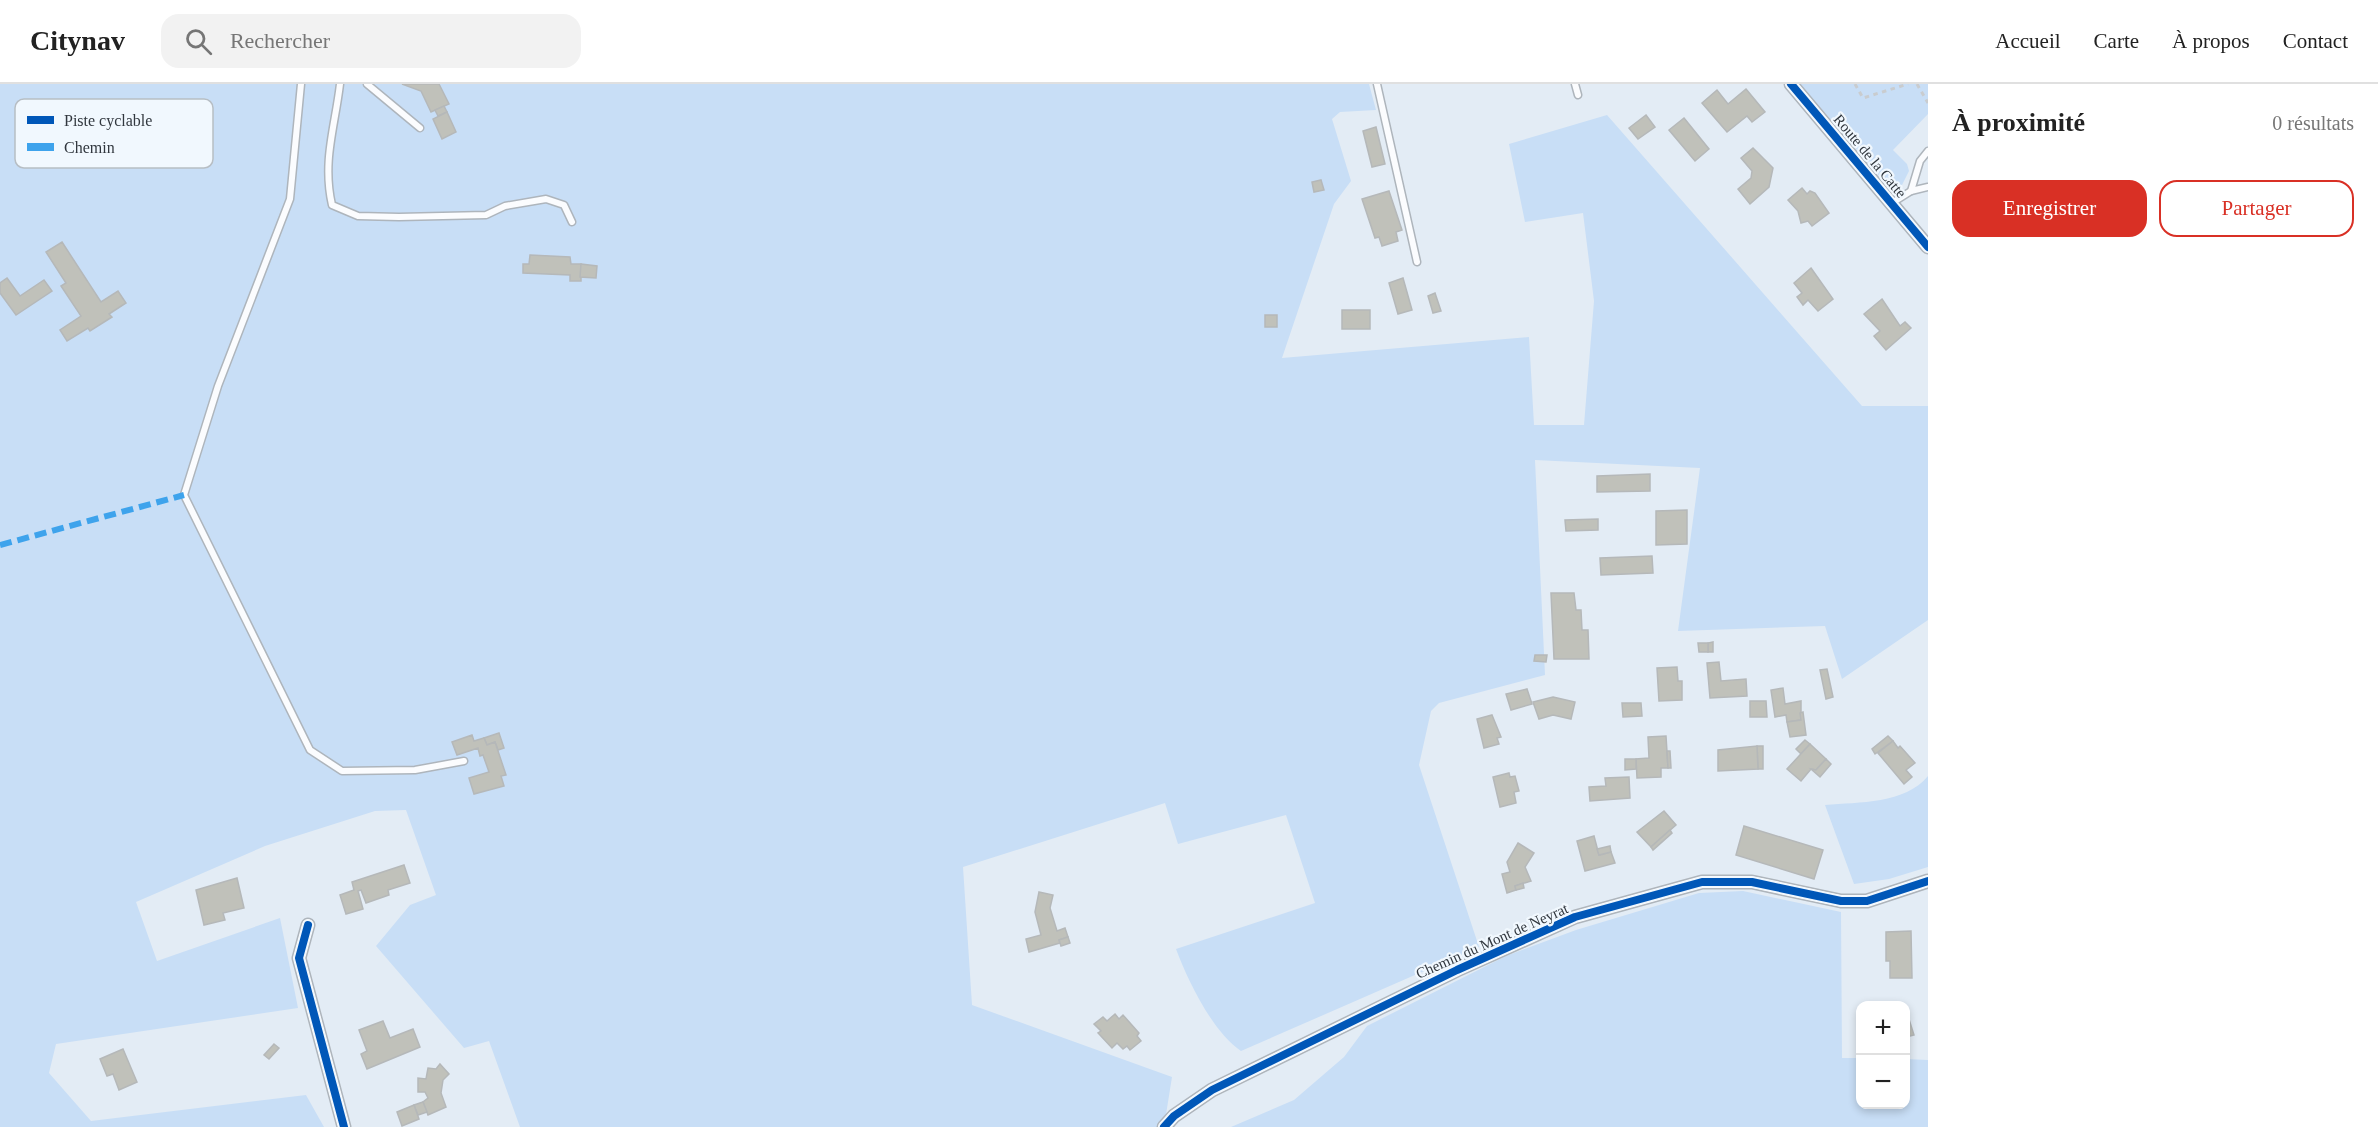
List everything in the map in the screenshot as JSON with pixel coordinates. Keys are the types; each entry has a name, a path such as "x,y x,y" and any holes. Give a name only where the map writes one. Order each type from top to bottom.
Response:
{"street":[{"name":"Route de la Catte","path":"1791,84 1928,246"},
{"name":"Chemin du Mont de Neyrat","path":"1164,1127 1174,1116 1212,1090 1457,970 1575,917 1702,882 1752,882 1841,901 1867,901 1928,881"},
{"path":"308,925 299,958 344,1127"}],"lane":[{"path":"301,84 290,199 218,386 184,495 310,750 342,771 415,770 464,761"},
{"path":"340,84 337,116 328,151 328,184 332,205 358,216 486,215 505,206 546,199 564,205 572,222"},
{"path":"366,84 420,128"},
{"path":"1377,84 1417,262"},
{"path":"1575,84 1578,94"},
{"path":"1911,191 1920,161 1928,151"},
{"path":"1892,203 1911,191 1928,187"}],"path":[{"path":"1855,84 1863,98 1908,84"},
{"path":"1917,84 1928,103"}],"shaded area":[{"path":"0,84 1369,84 1376,110 1340,112 1332,119 1351,181 1334,204 1282,358 1529,337 1534,425 1584,425 1594,301 1583,213 1525,222 1509,144 1607,115 1862,406 1928,406 1928,620 1842,679 1825,626 1678,631 1700,468 1535,460 1545,675 1439,703 1431,711 1419,765 1479,947 1241,1051 1220,1031 1202,1004 1176,949 1315,903 1286,815 1178,844 1165,803 963,867 972,1005 1172,1077 1164,1127 520,1127 489,1041 464,1048 376,946 410,905 436,895 406,810 375,811 265,846 136,902 157,961 280,918 298,1008 56,1044 49,1073 91,1121 306,1095 324,1127 0,1127"},
{"path":"1800,84 1928,84 1928,114 1893,150 1907,164 1909,171 1901,187 1889,187"},
{"path":"1928,776 1928,867 1889,879 1854,884 1825,805 1894,797 1907,792"},
{"path":"1743,891 1841,912 1842,1058 1856,1058 1856,1109 1910,1109 1910,1059 1928,1060 1928,1127 1231,1127 1294,1100 1344,1057 1367,1026 1506,956 1576,930 1699,893"}],"building":[{"path":"402,84 439,84 449,104 431,112 421,91"},
{"path":"1746,89 1765,112 1752,122 1747,116 1727,132 1702,103 1717,90 1728,104"},
{"path":"444,106 447,112 438,116 435,110"},
{"path":"447,112 456,132 442,139 433,119"},
{"path":"1646,115 1655,127 1638,139 1629,128"},
{"path":"1684,118 1709,149 1695,161 1669,130"},
{"path":"1376,127 1385,164 1372,167 1363,131"},
{"path":"1753,148 1773,168 1769,187 1750,204 1738,189 1751,178 1752,171 1741,158"},
{"path":"1321,180 1324,190 1314,192 1312,182"},
{"path":"1802,188 1807,194 1810,191 1815,193 1829,213 1812,226 1808,221 1801,223 1798,211 1788,200"},
{"path":"1389,191 1402,230 1396,232 1398,241 1382,246 1379,237 1375,238 1362,199"},
{"path":"62,242 101,302 118,291 126,303 109,314 112,317 90,331 88,328 67,341 60,330 81,316 61,286 66,283 46,252"},
{"path":"530,255 570,257 571,264 581,264 581,281 570,281 570,275 523,273 523,264 529,264"},
{"path":"581,264 597,266 596,278 580,277"},
{"path":"1811,268 1833,299 1818,311 1808,300 1803,305 1797,297 1802,293 1794,283"},
{"path":"7,278 20,296 44,280 52,291 16,315 0,293 0,283"},
{"path":"1403,278 1412,310 1398,314 1389,283"},
{"path":"1435,293 1441,311 1433,313 1428,296"},
{"path":"1882,299 1900,326 1905,322 1911,328 1886,350 1874,336 1880,331 1864,314"},
{"path":"1342,310 1370,310 1370,329 1342,329"},
{"path":"1265,315 1277,315 1277,327 1265,327"},
{"path":"1650,474 1650,491 1597,492 1597,476"},
{"path":"1687,510 1687,544 1656,545 1656,511"},
{"path":"1598,519 1598,530 1566,531 1565,520"},
{"path":"1652,556 1653,573 1601,575 1600,558"},
{"path":"1551,593 1574,593 1576,610 1581,610 1582,630 1588,630 1589,659 1554,659"},
{"path":"1713,642 1713,652 1708,652 1708,643"},
{"path":"1698,643 1708,643 1708,652 1699,652"},
{"path":"1535,655 1547,655 1546,662 1534,661"},
{"path":"1719,662 1721,681 1746,679 1747,696 1710,698 1707,663"},
{"path":"1677,667 1678,681 1682,681 1682,700 1659,701 1657,668"},
{"path":"1827,669 1833,697 1826,699 1820,670"},
{"path":"1783,688 1785,704 1801,701 1801,720 1787,722 1786,715 1775,717 1771,690"},
{"path":"1527,689 1532,704 1511,710 1506,694"},
{"path":"1553,697 1575,702 1571,719 1553,715 1539,719 1533,702"},
{"path":"1750,701 1766,701 1767,717 1750,717"},
{"path":"1622,703 1641,703 1642,716 1623,717"},
{"path":"1803,712 1806,735 1790,737 1787,722 1801,720 1800,713"},
{"path":"1492,715 1501,737 1497,738 1499,744 1484,748 1477,719"},
{"path":"499,733 504,748 498,750 495,742 487,745 484,738"},
{"path":"472,735 474,741 484,738 487,745 495,742 506,775 501,776 504,786 474,794 469,778 489,772 483,755 480,756 478,748 457,755 452,742"},
{"path":"1666,736 1668,768 1661,768 1661,777 1637,778 1636,759 1649,758 1648,737"},
{"path":"1888,736 1893,741 1875,754 1872,749"},
{"path":"1805,740 1810,744 1801,754 1796,749"},
{"path":"1893,741 1915,763 1906,770 1912,777 1904,784 1878,753"},
{"path":"1810,744 1826,759 1816,770 1811,769 1801,781 1787,769"},
{"path":"1757,746 1763,746 1763,769 1758,769"},
{"path":"1757,746 1758,769 1718,771 1718,750"},
{"path":"1667,751 1670,751 1671,768 1668,768"},
{"path":"1625,759 1636,759 1636,769 1625,770"},
{"path":"1826,759 1831,764 1820,777 1811,769 1816,770"},
{"path":"1509,773 1510,777 1515,776 1519,791 1514,792 1516,803 1500,807 1493,777"},
{"path":"1629,777 1630,798 1590,801 1589,787 1606,786 1605,778"},
{"path":"1664,811 1676,825 1651,847 1637,832"},
{"path":"1744,826 1823,850 1814,879 1736,855"},
{"path":"1670,830 1672,833 1653,850 1651,847"},
{"path":"1594,836 1599,855 1611,852 1615,863 1585,871 1577,841"},
{"path":"1518,843 1534,853 1525,867 1531,881 1515,886 1516,890 1507,893 1502,874 1510,872 1507,862"},
{"path":"1610,846 1611,852 1599,855 1597,849"},
{"path":"404,865 410,883 388,890 389,895 366,903 361,890 358,891 363,909 346,914 340,895 354,890 352,882"},
{"path":"237,878 244,908 223,913 225,920 204,925 196,890"},
{"path":"1523,883 1524,888 1516,890 1515,886"},
{"path":"1039,892 1053,895 1050,908 1057,931 1065,928 1068,937 1059,940 1060,943 1029,952 1026,939 1041,935 1035,912"},
{"path":"1911,931 1912,978 1890,978 1890,961 1886,961 1886,932"},
{"path":"1068,937 1070,943 1061,946 1059,940"},
{"path":"1115,1014 1119,1019 1123,1015 1139,1033 1137,1036 1141,1041 1130,1050 1127,1046 1123,1049 1117,1043 1112,1048 1098,1033 1101,1031 1094,1024 1103,1017 1107,1021"},
{"path":"383,1021 390,1038 413,1029 420,1047 367,1069 361,1054 367,1051 359,1030"},
{"path":"1910,1022 1914,1035 1910,1036"},
{"path":"274,1044 279,1048 269,1059 264,1055"},
{"path":"123,1049 137,1082 119,1090 113,1074 107,1076 100,1059"},
{"path":"440,1064 449,1074 443,1080 441,1093 446,1107 428,1115 423,1102 428,1098 425,1092 418,1092 418,1078 426,1079 428,1068 436,1069"},
{"path":"423,1102 427,1112 418,1115 414,1105"},
{"path":"414,1105 419,1119 402,1126 397,1112"}],"marked path":[{"path":"0,545 184,495"}],"cycle path":[{"path":"1791,84 1928,247"},
{"path":"1164,1127 1174,1116 1212,1090 1457,970 1575,917 1702,882 1752,882 1841,901 1867,901 1928,881"},
{"path":"308,925 299,958 344,1127"}]}
